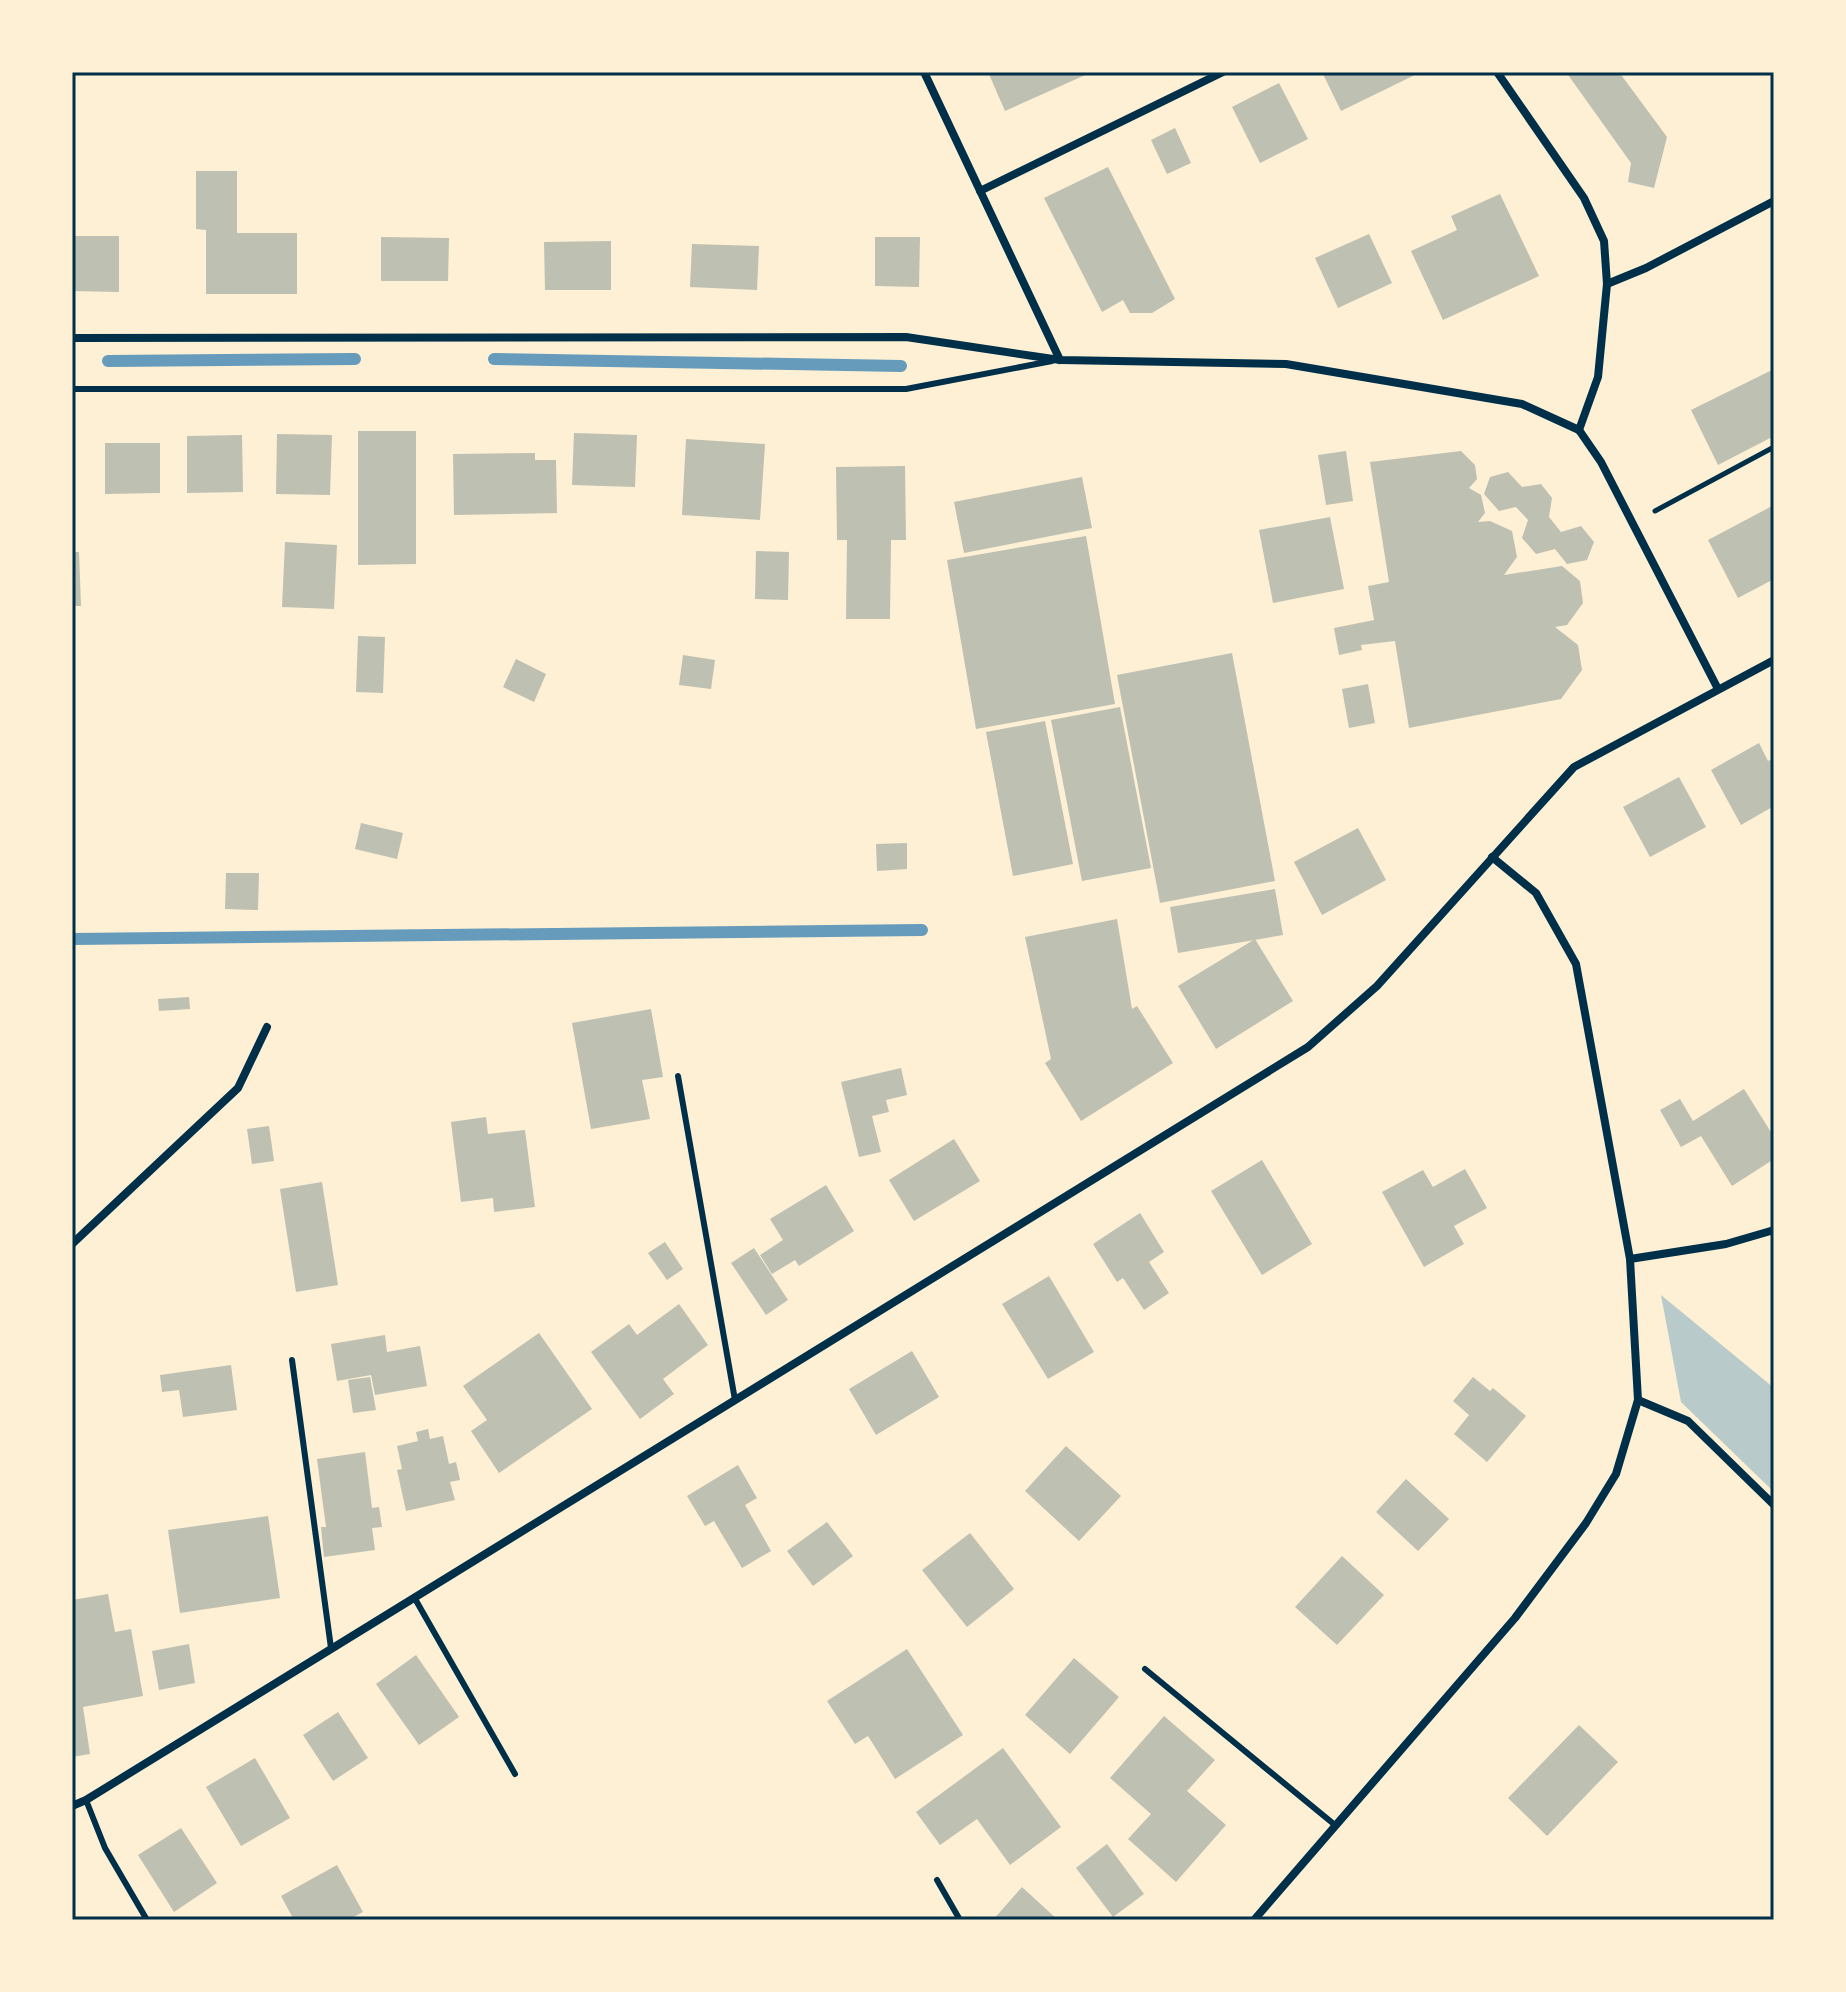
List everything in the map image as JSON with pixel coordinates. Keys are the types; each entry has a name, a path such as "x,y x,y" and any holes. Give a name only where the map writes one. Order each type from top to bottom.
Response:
{"street":[{"path":"924,72 1060,360"},
{"path":"980,191 1223,72"},
{"path":"1497,72 1584,198 1604,241 1607,284 1598,377 1579,430"},
{"path":"1607,284 1646,268 1774,201"},
{"path":"72,338 906,337 1060,360 1286,364 1522,404 1579,430 1601,462 1718,689"},
{"path":"72,1806 1308,1047 1377,986 1574,767 1774,660"},
{"path":"1254,1920 1515,1618 1586,1523 1616,1474 1638,1400 1630,1259 1576,964 1536,893 1492,857"},
{"path":"72,1244 238,1088 267,1027"},
{"path":"1630,1259 1726,1244 1774,1230"},
{"path":"1638,1400 1688,1421 1774,1505"}],"lane":[{"path":"72,389 906,389 1060,360"},
{"path":"678,1076 735,1400"},
{"path":"292,1360 331,1648"},
{"path":"414,1597 515,1774"},
{"path":"1145,1669 1335,1825"},
{"path":"86,1800 105,1848 147,1920"},
{"path":"937,1880 960,1920"}],"path":[{"path":"1633,522 1774,447"}],"shaded area":[{"path":"1661,1295 1774,1388 1774,1492 1681,1402"}],"building":[{"path":"988,72 1092,72 1005,111"},
{"path":"1322,72 1421,72 1341,111"},
{"path":"1566,72 1619,72 1667,137 1654,188 1628,182 1631,163"},
{"path":"1279,83 1308,139 1260,163 1232,107"},
{"path":"1175,128 1191,163 1167,174 1151,140"},
{"path":"1108,167 1175,299 1152,313 1130,313 1123,300 1102,312 1044,198"},
{"path":"196,171 237,171 237,233 297,233 297,294 206,294 206,230 196,229"},
{"path":"1500,194 1539,276 1443,320 1411,251 1457,230 1451,216"},
{"path":"1369,234 1392,283 1338,308 1315,258"},
{"path":"72,236 119,236 119,292 72,291"},
{"path":"381,237 449,238 448,281 381,281"},
{"path":"875,237 920,237 919,287 875,286"},
{"path":"611,241 611,290 545,290 544,242"},
{"path":"692,244 759,246 757,290 690,287"},
{"path":"1774,369 1774,436 1718,465 1691,410"},
{"path":"358,431 416,431 416,564 358,565"},
{"path":"574,433 637,435 635,487 572,485"},
{"path":"277,434 332,435 330,495 276,494"},
{"path":"242,435 243,492 187,493 187,436"},
{"path":"686,439 765,444 760,520 682,515"},
{"path":"105,443 160,443 160,493 105,494"},
{"path":"1346,451 1353,501 1326,505 1318,455"},
{"path":"1461,451 1475,465 1477,479 1469,488 1481,495 1485,513 1478,522 1490,521 1512,531 1517,557 1504,575 1562,566 1580,581 1583,603 1567,625 1555,627 1578,645 1582,670 1561,699 1409,728 1395,641 1361,645 1362,650 1339,655 1334,628 1374,620 1368,586 1389,582 1370,462"},
{"path":"535,453 535,460 556,460 557,513 454,515 453,454"},
{"path":"905,466 906,540 891,540 890,619 846,619 847,540 837,540 836,467"},
{"path":"1508,472 1522,487 1541,484 1552,498 1549,517 1561,532 1581,526 1594,542 1587,560 1567,564 1555,549 1536,554 1522,538 1528,520 1516,507 1499,511 1484,494 1490,477"},
{"path":"1082,477 1092,528 964,553 954,502"},
{"path":"1774,505 1774,579 1738,598 1708,540"},
{"path":"1330,517 1344,589 1273,603 1259,530"},
{"path":"1086,536 1115,704 976,729 947,560"},
{"path":"285,542 337,545 334,609 282,607"},
{"path":"756,551 789,552 788,600 755,599"},
{"path":"72,552 79,552 81,606 72,606"},
{"path":"358,636 385,637 383,693 356,692"},
{"path":"1232,653 1275,881 1160,903 1117,675"},
{"path":"683,655 715,660 711,689 679,685"},
{"path":"516,659 546,674 534,702 503,687"},
{"path":"1368,684 1375,723 1349,728 1342,689"},
{"path":"1120,707 1151,868 1082,881 1051,720"},
{"path":"1045,721 1073,864 1013,876 986,732"},
{"path":"1759,743 1768,761 1774,758 1774,806 1741,825 1711,770"},
{"path":"1679,777 1706,827 1650,857 1623,807"},
{"path":"361,823 403,833 397,859 355,849"},
{"path":"1358,828 1386,880 1322,915 1294,862"},
{"path":"907,843 907,869 877,871 876,844"},
{"path":"226,873 259,873 258,910 225,909"},
{"path":"1275,889 1283,935 1178,953 1170,907"},
{"path":"1117,919 1132,1009 1137,1006 1173,1063 1081,1121 1045,1063 1051,1059 1025,937"},
{"path":"1255,939 1293,1001 1216,1049 1178,986"},
{"path":"189,997 190,1009 159,1011 158,999"},
{"path":"651,1009 663,1077 642,1080 650,1119 591,1129 572,1023"},
{"path":"901,1068 907,1095 886,1100 889,1112 872,1116 881,1152 859,1157 841,1082"},
{"path":"1744,1089 1774,1137 1774,1159 1732,1186 1701,1136 1681,1147 1660,1110 1680,1099 1693,1121"},
{"path":"486,1117 488,1134 525,1130 535,1207 494,1212 493,1198 461,1202 451,1122"},
{"path":"269,1126 274,1161 252,1164 247,1129"},
{"path":"954,1139 980,1181 914,1221 889,1180"},
{"path":"1262,1160 1312,1244 1262,1275 1211,1191"},
{"path":"1465,1169 1487,1208 1454,1226 1464,1244 1424,1267 1382,1192 1423,1170 1433,1187"},
{"path":"322,1182 338,1285 296,1292 280,1189"},
{"path":"826,1185 854,1231 799,1266 795,1260 772,1274 760,1255 783,1240 770,1219"},
{"path":"1140,1213 1164,1252 1149,1262 1169,1293 1144,1310 1123,1278 1117,1282 1093,1244"},
{"path":"665,1242 683,1269 667,1280 648,1253"},
{"path":"754,1248 788,1300 766,1315 731,1263"},
{"path":"1049,1276 1094,1352 1048,1379 1002,1304"},
{"path":"679,1304 708,1345 663,1379 674,1394 640,1419 591,1352 629,1324 637,1335"},
{"path":"539,1333 592,1409 499,1473 471,1431 487,1420 463,1386"},
{"path":"385,1335 387,1352 420,1346 427,1386 375,1395 371,1375 337,1381 331,1344"},
{"path":"912,1351 939,1397 876,1435 849,1389"},
{"path":"231,1365 237,1410 183,1417 179,1390 162,1392 160,1375"},
{"path":"370,1377 376,1410 353,1413 348,1380"},
{"path":"1473,1377 1490,1391 1493,1388 1526,1416 1487,1462 1454,1434 1469,1415 1453,1401"},
{"path":"428,1429 430,1439 443,1436 449,1464 456,1462 460,1480 450,1482 455,1500 406,1511 397,1470 402,1469 397,1446 418,1441 416,1432"},
{"path":"1066,1446 1121,1496 1079,1541 1025,1491"},
{"path":"365,1452 372,1508 379,1507 382,1527 372,1528 375,1550 324,1557 321,1527 326,1527 317,1459"},
{"path":"738,1465 757,1498 745,1505 771,1551 742,1568 714,1521 705,1526 687,1496"},
{"path":"1406,1479 1449,1519 1418,1551 1376,1512"},
{"path":"268,1516 280,1598 180,1613 168,1530"},
{"path":"827,1522 853,1556 813,1586 787,1551"},
{"path":"970,1533 1014,1589 967,1627 922,1570"},
{"path":"1342,1556 1384,1595 1337,1645 1295,1607"},
{"path":"108,1594 115,1632 131,1629 143,1696 83,1707 90,1754 72,1757 72,1600"},
{"path":"189,1644 195,1683 159,1690 152,1651"},
{"path":"907,1649 963,1735 895,1779 868,1736 855,1744 827,1701"},
{"path":"416,1655 459,1717 419,1745 376,1684"},
{"path":"1074,1658 1119,1697 1070,1754 1025,1715"},
{"path":"338,1712 368,1758 333,1781 303,1735"},
{"path":"1164,1716 1215,1760 1187,1791 1226,1825 1176,1882 1128,1839 1151,1814 1110,1778"},
{"path":"1579,1725 1618,1762 1547,1836 1508,1798"},
{"path":"1003,1748 1061,1827 1010,1865 977,1819 940,1845 916,1812"},
{"path":"255,1758 290,1818 241,1846 206,1787"},
{"path":"181,1828 217,1883 174,1912 138,1855"},
{"path":"1107,1844 1144,1894 1113,1917 1076,1868"},
{"path":"337,1865 363,1912 348,1920 294,1920 281,1896"},
{"path":"1022,1887 1058,1920 993,1920"}],"waterway":[{"path":"108,361 355,359"},
{"path":"494,359 901,366"},
{"path":"72,939 922,930"}]}
